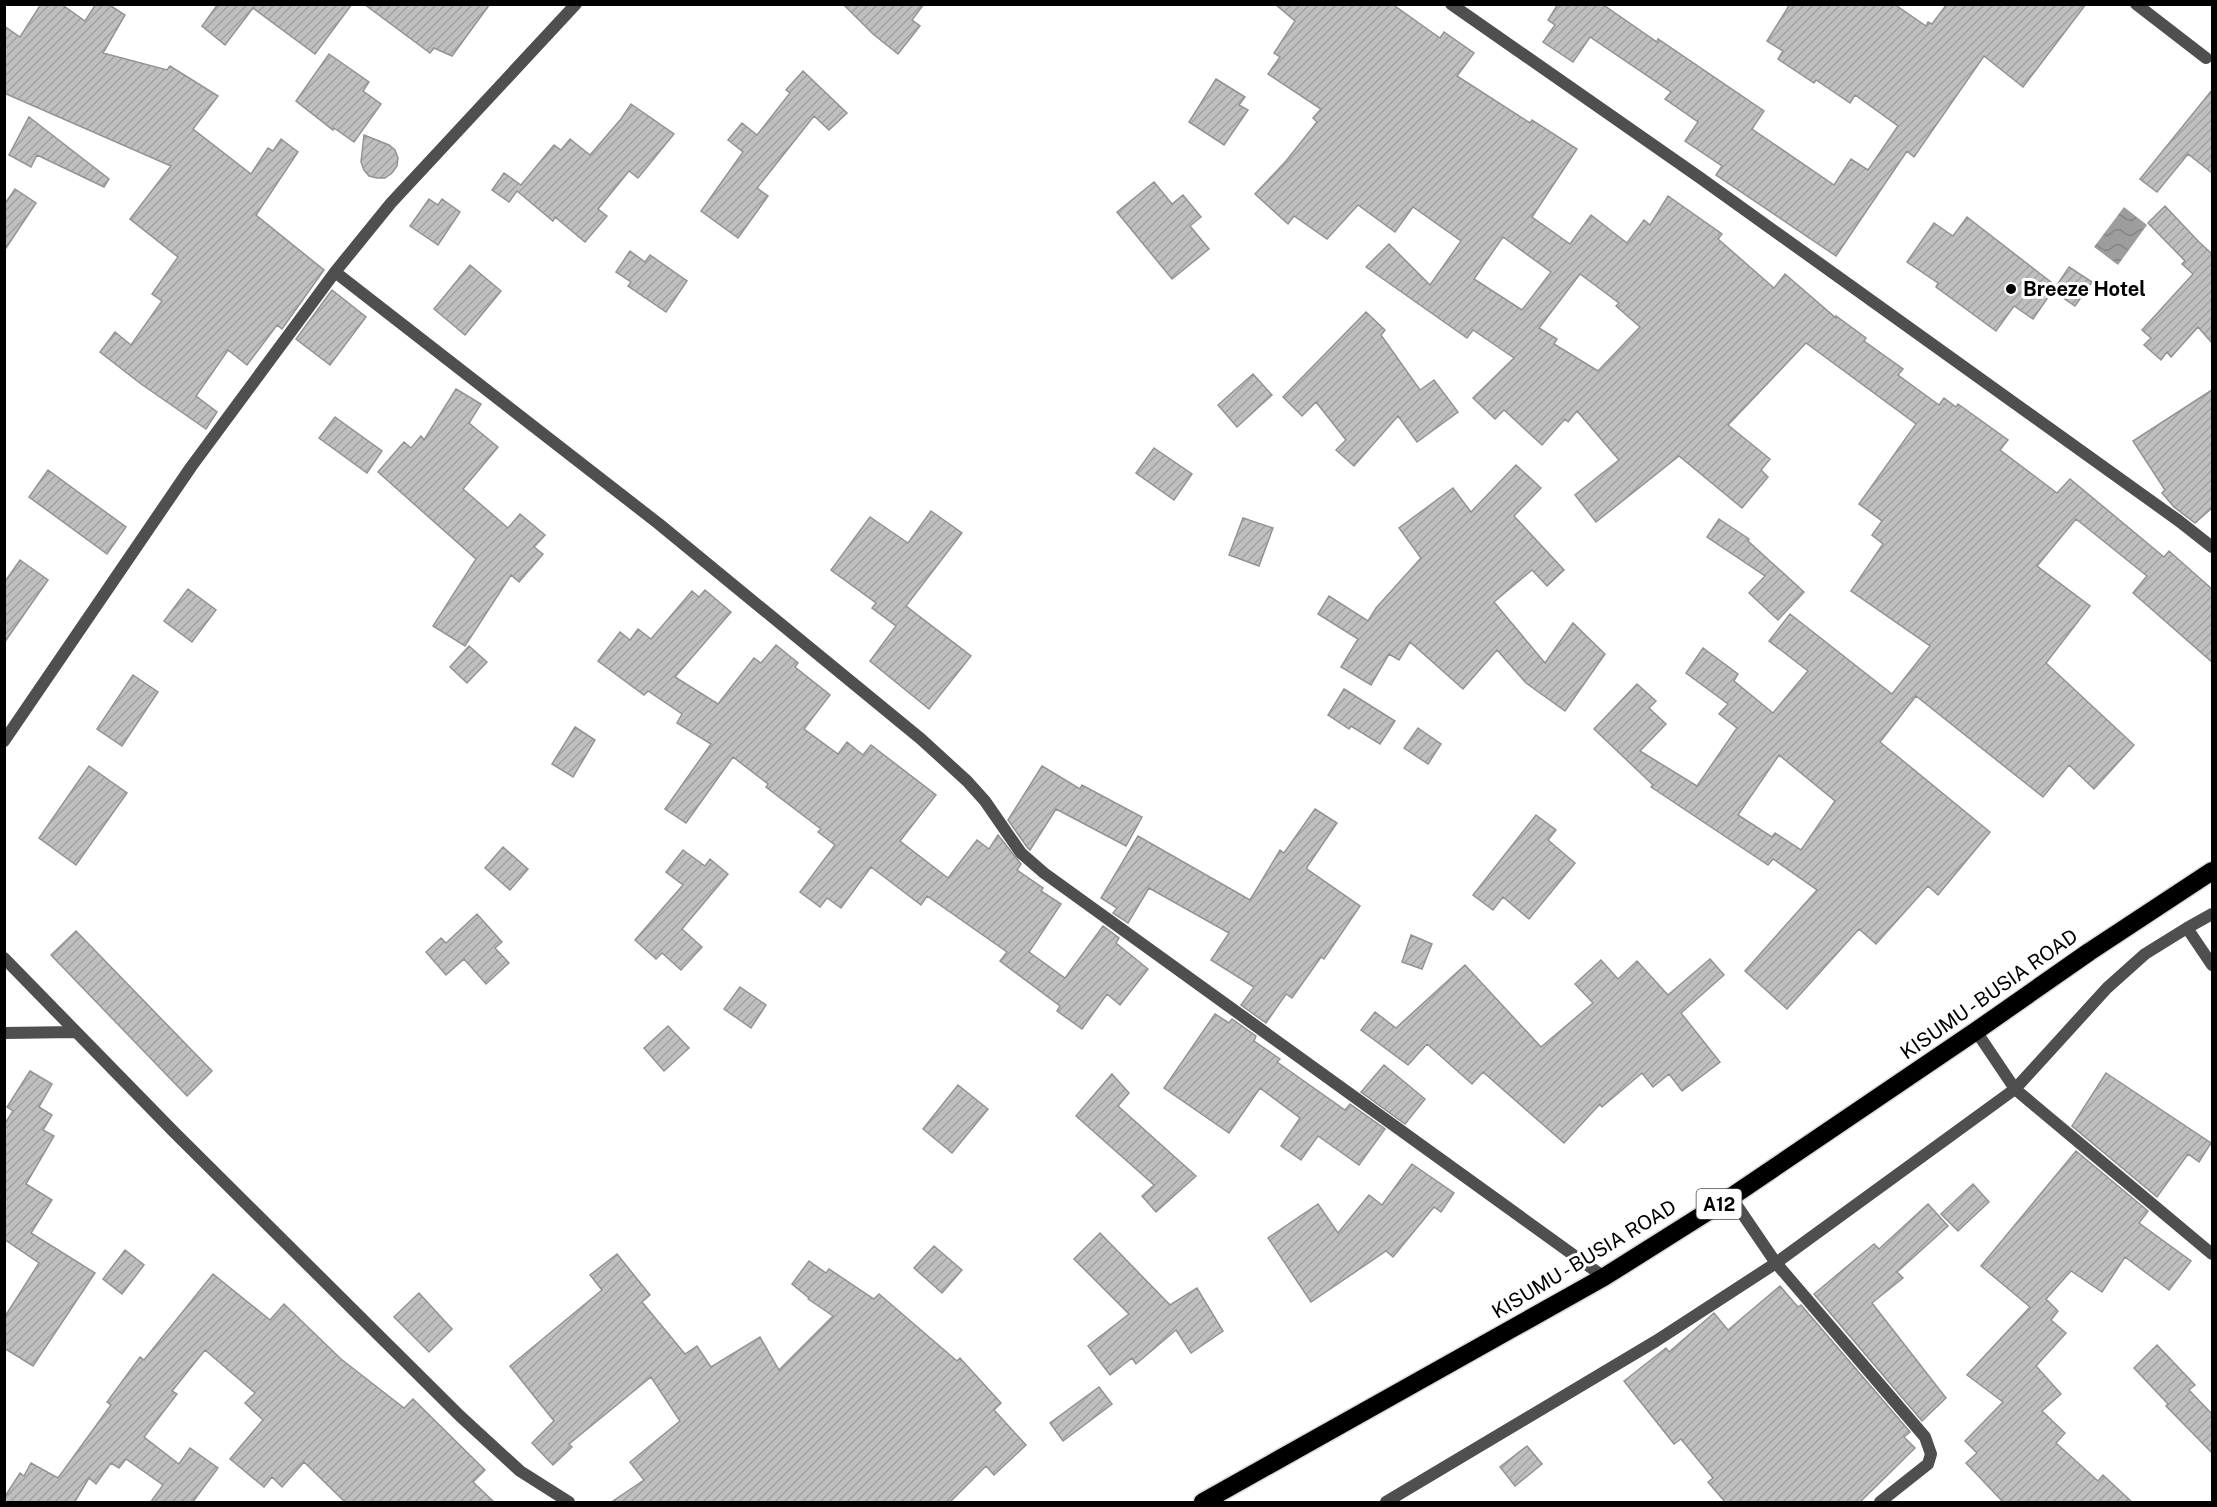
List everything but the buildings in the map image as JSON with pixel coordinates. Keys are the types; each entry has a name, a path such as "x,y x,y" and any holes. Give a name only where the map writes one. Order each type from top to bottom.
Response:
{"highway":[{"name":"KISUMU - BUSIA ROAD","path":"1203,1503 1604,1277 1731,1197 2212,871"}],"street":[{"path":"4,741 190,467 336,272 391,203 576,4"},
{"path":"1451,4 1709,183 2179,521 2212,548"},
{"path":"2136,4 2206,58"},
{"path":"336,272 659,524 921,739 968,781 985,801 1021,853 1044,873 1604,1277"},
{"path":"1386,1503 1656,1341 1776,1263 2015,1089 2107,988 2145,954 2212,914"},
{"path":"2187,928 2212,965"},
{"path":"4,958 460,1416 520,1471 569,1503"},
{"path":"1976,1031 2015,1089 2212,1254"},
{"path":"4,1033 76,1032"},
{"path":"1731,1197 1776,1263 1925,1437 1931,1454 1928,1464 1880,1503"}],"water":[{"path":"2124,207 2147,225 2118,265 2094,247"}],"place":[{"name":"Breeze Hotel","path":"2011,289"}]}
